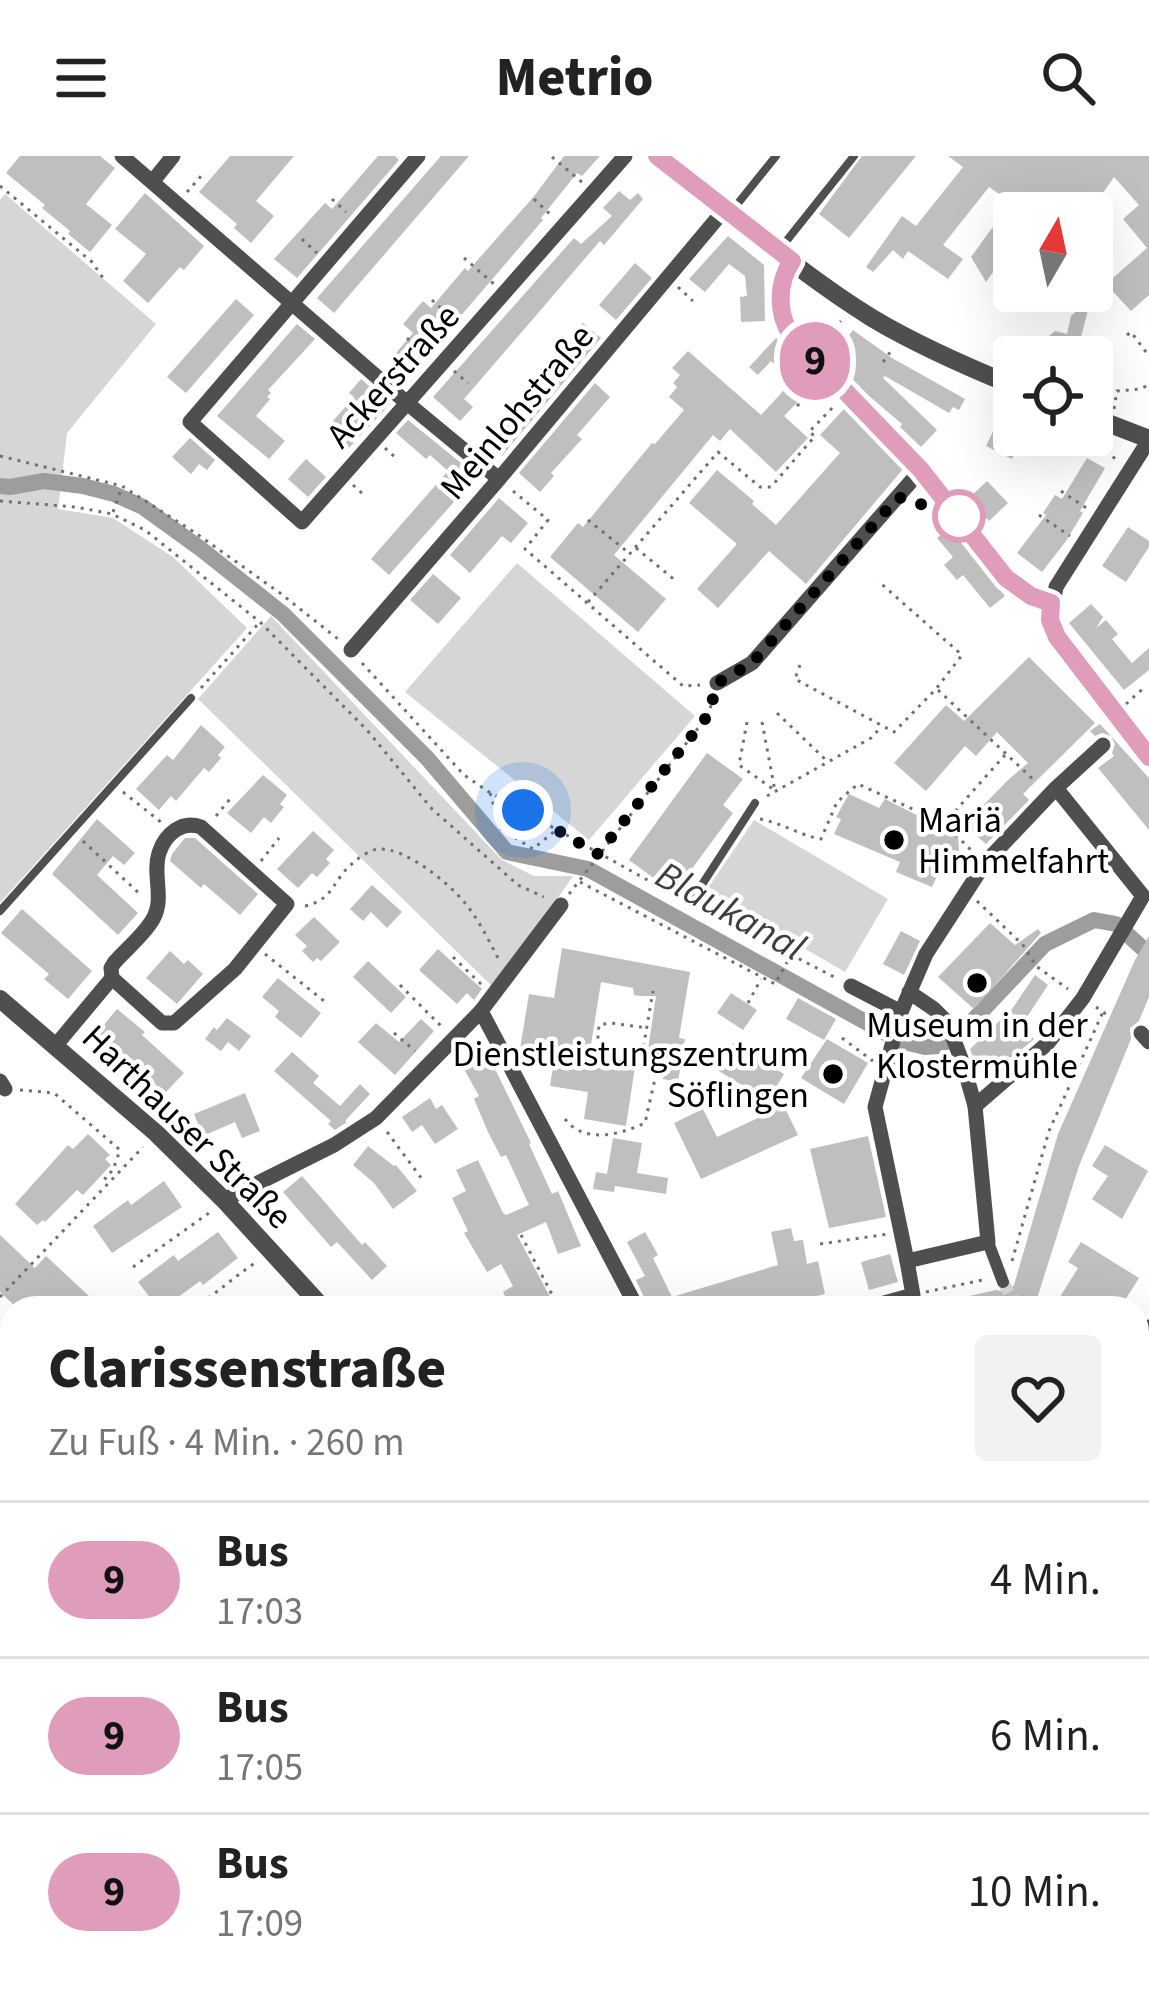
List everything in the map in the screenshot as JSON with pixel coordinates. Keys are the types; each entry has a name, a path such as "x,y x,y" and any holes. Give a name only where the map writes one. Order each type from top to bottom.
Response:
{"street":[{"path":"122,156 500,479"},
{"path":"153,181 173,156"},
{"path":"292,303 418,156"},
{"name":"Ackerstraße","path":"292,303 190,422 302,522 625,156"},
{"path":"657,156 854,305 932,350 993,377"},
{"name":"Meinlohstraße","path":"351,650 727,211"},
{"path":"785,256 781,300 783,322 791,335 921,470 1006,578 1051,603"},
{"path":"1113,425 1149,440 1065,570 1051,603 1050,620 1114,730 1149,757"},
{"path":"717,683 752,663 854,555 921,470"},
{"path":"909,1296 913,1295 907,1261 874,1107 899,1019 926,954 985,863 1114,730"},
{"path":"975,1106 1048,1043 1083,998 1143,896 1053,791"},
{"path":"196,824 205,830 286,904 235,969 174,1023 162,1023 112,978 111,968 154,918 159,852 180,825 196,824"},
{"path":"219,1204 376,1118 481,1011 561,905"},
{"path":"56,1045 112,978"},
{"path":"850,986 899,1019"},
{"path":"909,992 947,1022 960,1057 975,1106 988,1242 1002,1279"},
{"name":"Harthauser Straße","path":"0,1000 56,1045 311,1296"},
{"path":"481,1011 632,1296"},
{"path":"907,1261 988,1242"}],"lane":[{"path":"727,211 776,156"},
{"path":"785,256 854,156"},
{"path":"0,911 191,698"},
{"path":"690,903 755,803"}],"path":[{"path":"552,157 594,192"},
{"path":"177,203 202,175"},
{"path":"0,196 3,188 92,262 101,280"},
{"path":"332,199 360,224"},
{"path":"534,200 563,226"},
{"path":"302,239 327,262"},
{"path":"464,258 505,292"},
{"path":"668,278 693,301"},
{"path":"431,300 469,334"},
{"path":"828,335 854,305"},
{"path":"1127,335 1131,332 1149,356"},
{"path":"406,338 439,368"},
{"path":"797,406 829,376"},
{"path":"1117,391 1148,386"},
{"path":"586,604 718,452 760,487 771,487 815,436 809,432 846,394"},
{"path":"0,456 122,486 160,508 280,592 351,650 464,775 598,854 850,986"},
{"path":"500,479 548,520 526,549 683,686 717,683 709,714 578,880 775,984 790,957"},
{"path":"112,514 122,486"},
{"path":"1061,490 1100,516"},
{"path":"0,502 76,507 112,514 145,530 260,622 367,730 432,809 518,885 561,905"},
{"path":"1039,514 1081,544"},
{"path":"588,520 629,554"},
{"path":"634,547 676,581"},
{"path":"800,665 795,679 894,732 936,689 962,656 878,581"},
{"path":"191,698 260,622"},
{"path":"1114,730 1146,686"},
{"path":"936,689 1053,791"},
{"path":"777,713 828,762"},
{"path":"747,722 739,765 775,790"},
{"path":"762,722 775,790"},
{"path":"755,803 871,738 880,727"},
{"path":"951,830 957,809 1006,754"},
{"path":"114,784 173,832"},
{"path":"747,816 782,823 821,839 837,802 858,784 945,824 985,863"},
{"path":"489,792 501,829 533,849 557,829"},
{"path":"205,830 230,799"},
{"path":"73,831 156,909"},
{"path":"252,873 279,838"},
{"path":"286,904 301,907 321,901 364,855 378,849 400,855 421,865 464,901 509,977"},
{"path":"967,891 1023,945 1036,966 1083,998"},
{"path":"254,946 324,1001"},
{"path":"453,957 493,996"},
{"path":"748,1003 762,978"},
{"path":"400,985 454,1040"},
{"path":"642,1055 653,991"},
{"path":"913,1295 1002,1279 1010,1269 1049,1131 1103,1012"},
{"path":"565,1118 567,1125 580,1132 599,1136 645,1123 657,1070 642,1055 597,1048 599,1024 646,1028"},
{"path":"394,1033 430,1064"},
{"path":"842,1038 882,1076 960,1057"},
{"path":"4,1086 54,1093 120,1150 105,1178 109,1183"},
{"path":"376,1118 422,1179"},
{"path":"1,1296 150,1140"},
{"path":"133,1267 219,1204"},
{"path":"820,1244 901,1232"},
{"path":"520,1234 553,1296"},
{"path":"212,1296 262,1258"}],"shaded area":[{"path":"5,194 156,324 67,433 58,509 113,518 173,557 247,628 0,903 0,200"},
{"path":"517,563 695,716 589,840 405,692"},
{"path":"271,616 502,860 534,876 573,876 495,989 198,699"},
{"path":"754,820 888,899 845,972 706,891"}],"building":[{"path":"20,156 100,156 115,168 86,204 112,225 90,252 6,173"},
{"path":"230,156 294,156 256,201 274,216 251,243 234,228 237,224 199,192"},
{"path":"378,156 399,160 297,278 274,259 325,203 332,209"},
{"path":"441,156 469,156 334,313 317,298"},
{"path":"564,156 600,156 582,176 577,173 543,220 409,376 390,360 413,333 403,324 423,301 431,308 465,268 468,271"},
{"path":"862,156 916,156 849,238 819,214"},
{"path":"948,156 1149,156 1149,295 1131,311 1113,292 1113,278 1147,248 1123,219 1139,205 1114,177 1104,192 996,192 989,187 943,245 963,259 948,279 908,251 903,259 893,250 873,272 866,267 902,216 916,226 963,167"},
{"path":"619,191 630,200 638,193 643,199 604,245 600,241 464,399 473,407 460,421 433,397 574,238 581,244 612,216 603,208"},
{"path":"145,193 204,246 148,303 123,281 146,254 115,229"},
{"path":"993,227 993,272 986,282 971,257"},
{"path":"728,236 764,265 765,321 741,322 740,297 747,296 745,276 729,264 705,292 689,279"},
{"path":"635,263 652,278 616,320 599,305"},
{"path":"236,299 254,315 186,393 167,377"},
{"path":"1087,312 1081,336 1049,336 1055,331 1067,334 1071,316"},
{"path":"583,323 601,338 502,456 484,440"},
{"path":"297,324 315,339 268,390 270,399 256,416 285,441 269,459 217,416"},
{"path":"853,330 965,399 959,410 953,407 949,413 883,378 937,430 921,447 832,358"},
{"path":"776,338 817,382 784,416 808,438 776,472 730,429 720,441 713,435 614,555 666,599 638,632 550,557 578,523 583,527 684,410 669,397 680,375 672,368 688,351 761,415 785,389 780,383 787,376 771,361 758,375 749,367"},
{"path":"361,379 390,404 348,449 326,429 354,397 349,393"},
{"path":"595,383 610,397 577,435 582,439 540,492 519,473"},
{"path":"844,409 903,469 806,584 769,551 718,608 697,589 737,544 689,503 717,470 776,525 840,453 820,435"},
{"path":"408,420 477,476 389,575 371,559 448,471 396,433"},
{"path":"190,438 215,460 207,470 199,464 191,474 172,457"},
{"path":"1087,458 1105,468 1083,513 1042,572 1017,553 1055,495 1062,499"},
{"path":"306,459 326,477 308,497 288,479"},
{"path":"987,481 1008,503 989,521 968,499"},
{"path":"499,498 528,523 511,543 502,536 470,573 450,555"},
{"path":"950,527 1005,596 990,608 963,575 957,580 944,565 953,557 937,538"},
{"path":"1128,527 1149,541 1149,547 1126,582 1102,566"},
{"path":"433,574 461,598 438,624 410,600"},
{"path":"1091,604 1103,617 1096,628 1106,620 1118,634 1112,639 1132,663 1149,648 1149,670 1124,690 1069,623"},
{"path":"1029,657 1095,723 1023,794 1029,800 986,844 964,825 1028,763 997,732 976,756 965,746 926,791 894,763 946,705 964,721"},
{"path":"1100,724 1111,736 1095,736 1090,731"},
{"path":"201,725 225,747 218,755 221,758 209,772 204,768 176,801 171,796 159,810 136,789 167,755 173,760"},
{"path":"1111,736 1149,778 1149,830 1098,768 1114,756"},
{"path":"707,753 743,779 723,805 733,813 674,893 629,860"},
{"path":"263,775 287,795 271,823 264,817 251,833 227,813"},
{"name":"Mariä Himmelfahrt","path":"849,794 879,808 885,799 958,836 957,869 938,874 932,887 896,872 900,862 834,834 841,819 836,817"},
{"path":"97,819 135,853 124,865 113,856 97,875 138,913 118,935 52,874"},
{"path":"313,831 334,850 317,877 312,873 298,888 277,869"},
{"path":"185,838 195,838 258,894 240,915 170,861"},
{"path":"372,885 402,912 387,928 371,912 363,921 350,909"},
{"path":"22,909 92,971 68,999 44,979 49,974 1,933"},
{"path":"314,917 340,942 321,961 313,962 302,951 307,946 295,935"},
{"path":"990,923 1015,945 1038,929 1041,933 974,1009 938,977"},
{"path":"901,931 920,941 904,975 883,964"},
{"path":"1149,936 1149,997 1139,1021 1130,1028 1131,1039 1079,1166 1038,1296 969,1296 1006,1292 1014,1285 1058,1134"},
{"path":"562,948 690,972 679,1038 685,1039 678,1082 663,1079 665,1066 646,1063 656,996 634,995 633,988 601,982 590,1051 636,1060 626,1126 584,1119 588,1092 550,1086 554,1060 519,1055 529,994 554,998"},
{"path":"438,949 482,989 474,1000 467,993 457,1004 419,970"},
{"path":"170,951 203,974 177,1004 146,978"},
{"path":"368,961 406,997 391,1013 353,977"},
{"path":"1035,975 1048,985 1021,1026 1034,1039 991,1076 970,1049 1012,1009"},
{"path":"278,978 321,1013 301,1038 275,1017 279,1011 262,997"},
{"path":"731,993 757,1010 743,1030 717,1013"},
{"path":"798,998 836,1019 824,1040 786,1019"},
{"path":"117,1009 184,1073 165,1093 97,1033"},
{"path":"227,1018 251,1036 239,1051 228,1042 221,1051 205,1039"},
{"path":"421,1019 434,1031 395,1075 358,1042 376,1023 399,1042"},
{"name":"Dienstleistungszentrum Söflingen","path":"827,1039 868,1063 844,1104 801,1078"},
{"path":"733,1043 784,1074 768,1101 717,1070"},
{"path":"485,1048 581,1246 558,1254 546,1222 517,1235 550,1296 505,1296 503,1292 513,1286 501,1264 487,1272 464,1233 468,1231 452,1198 466,1191 456,1170 478,1160 503,1213 529,1205 506,1155 501,1157 488,1132 474,1099 479,1096 460,1062"},
{"path":"292,1052 319,1076 313,1083 340,1106 360,1084 370,1094 335,1130 328,1124 331,1121 274,1071"},
{"path":"245,1093 260,1131 242,1138 235,1122 203,1136 194,1114"},
{"path":"430,1098 436,1109 442,1105 458,1129 435,1144 422,1125 412,1132 402,1117"},
{"path":"784,1106 798,1135 701,1179 674,1123 703,1109 717,1137"},
{"path":"88,1134 110,1155 105,1159 111,1165 83,1195 77,1190 37,1225 15,1204 68,1145 73,1149"},
{"path":"868,1136 886,1217 829,1228 810,1149"},
{"path":"613,1138 642,1143 637,1173 668,1178 666,1194 615,1186 614,1192 593,1189 596,1172 607,1174"},
{"path":"1105,1145 1148,1171 1122,1219 1092,1199 1108,1176 1092,1166"},
{"path":"368,1146 396,1165 417,1191 393,1209 353,1165"},
{"path":"302,1176 362,1245 365,1242 387,1266 372,1280 337,1242 331,1247 283,1192"},
{"path":"164,1181 182,1207 112,1253 93,1226"},
{"path":"791,1228 794,1241 803,1240 807,1264 818,1261 825,1294 675,1296 778,1265 771,1232"},
{"path":"218,1232 238,1258 179,1296 149,1296 138,1282 174,1255 178,1261"},
{"path":"645,1232 658,1255 653,1258 672,1296 643,1296 636,1280 645,1276 627,1242"},
{"path":"0,1235 35,1268 46,1256 89,1296 4,1296 0,1292"},
{"path":"1081,1242 1139,1278 1128,1296 1060,1296 1078,1268 1068,1262"},
{"path":"890,1254 898,1282 869,1290 861,1262"}],"waterway":[{"name":"Blaukanal","path":"0,486 44,481 83,486 143,507 283,614 427,758 507,852 588,869 900,1041 939,1046 963,1031 1045,944 1094,920 1116,924 1149,954"}],"tunnel":[{"path":"1003,1282 1011,1296"}],"bus line":[{"name":"9","path":"657,156 792,261 786,269 781,300 783,322 791,335 921,470 1006,578 1017,589 1051,603 1050,620 1057,637 1149,757"}],"place":[{"name":"Mariä Himmelfahrt","path":"894,840"},
{"name":"Museum in der Klostermühle","path":"977,983"},
{"name":"Dienstleistungszentrum Söflingen","path":"833,1074"}],"route":[{"path":"523,810 598,854 709,714 717,683 752,663 898,497 959,516"}]}
